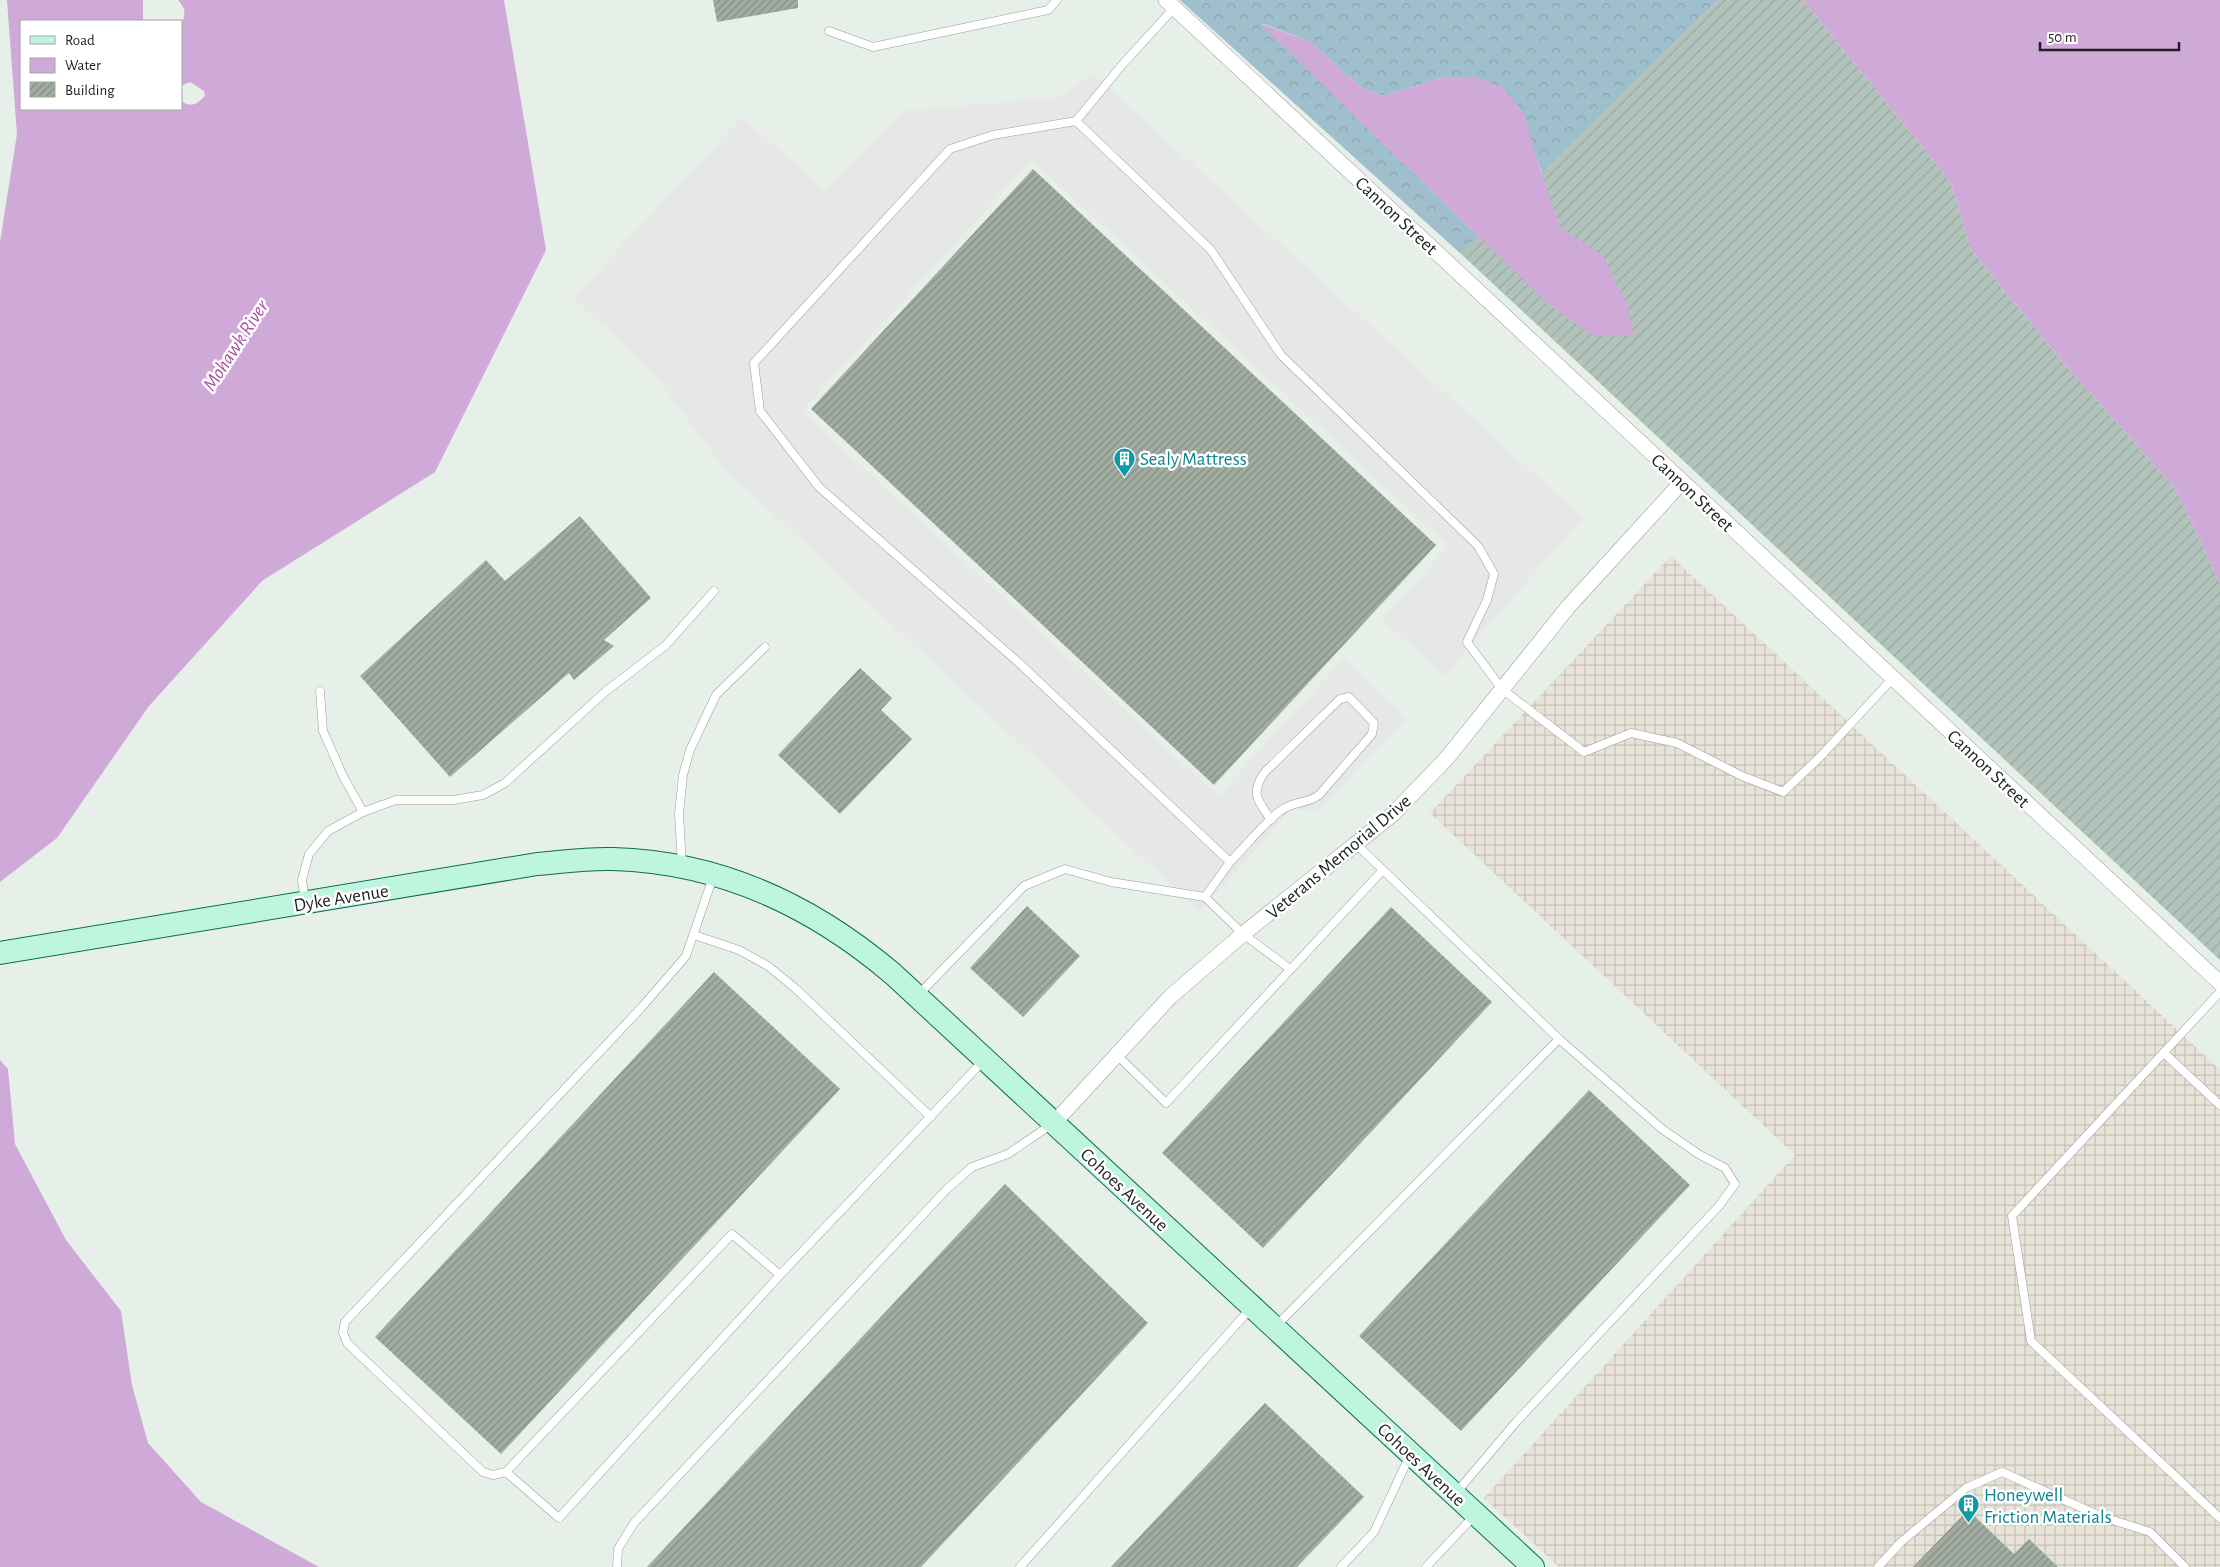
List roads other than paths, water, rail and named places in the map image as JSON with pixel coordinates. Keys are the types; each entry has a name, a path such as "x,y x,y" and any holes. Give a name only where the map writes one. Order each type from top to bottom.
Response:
{"street":[{"name":"Cannon Street","path":"1170,4 2220,983"},
{"name":"Veterans Memorial Drive","path":"1054,1123 1170,997 1243,934 1357,845 1420,788 1568,608 1682,482"},
{"name":"Dyke Avenue","path":"0,953 537,864 613,859 682,868"},
{"name":"Cohoes Avenue","path":"682,868 714,875 755,888 790,903 828,924 862,947 1533,1567"}],"lane":[{"path":"829,31 873,46 1048,10 1057,0"},
{"path":"1170,4 1076,121 993,135 950,148 754,363 760,412 819,487 1025,669 1230,862"},
{"path":"1076,121 1211,250 1281,355 1478,546 1494,574 1487,600 1467,642 1502,689 1584,752 1631,733 1677,743 1742,776 1782,792 1819,758 1893,678"},
{"path":"306,902 302,880 310,854 328,830 363,812 396,800 453,800 483,794 505,783 605,692 666,645 714,591"},
{"path":"682,868 679,814 683,775 690,750 716,695 765,647"},
{"path":"320,691 323,730 343,776 363,812"},
{"path":"1205,897 1230,862 1271,820 1293,803 1310,802 1320,795 1372,734 1374,723 1349,697 1340,700 1260,780 1257,786 1256,797 1271,820"},
{"path":"1357,845 1559,1038 1662,1129 1700,1155 1725,1168 1735,1184 1718,1206 1516,1422 1455,1494"},
{"path":"917,996 1024,886 1065,869 1111,882 1205,897 1243,934 1290,969"},
{"path":"1116,1054 1166,1103 1382,870"},
{"path":"714,875 686,956 641,1008 345,1322 343,1332 347,1343 483,1472 493,1475 506,1472 732,1234 780,1275"},
{"path":"694,935 739,950 768,966 795,988 931,1117"},
{"path":"2220,992 2012,1216 2031,1341 2220,1518"},
{"path":"1274,1327 1559,1038"},
{"path":"2164,1053 2220,1105"},
{"path":"506,1472 559,1518 780,1275 985,1059"},
{"path":"618,1567 618,1548 634,1523 946,1190 972,1167 1008,1154 1054,1123"},
{"path":"1020,1567 1252,1307"},
{"path":"1342,1567 1374,1532 1410,1453"},
{"path":"1878,1567 1902,1542 1966,1488 2002,1472 2100,1516 2150,1532 2185,1567"},
{"path":"1426,1567 1476,1514"}],"water":[{"name":"Mohawk River","path":"7,0 143,0 143,20 20,20 20,110 182,110 182,101 191,105 205,96 204,91 190,82 182,86 182,22 184,12 183,6 178,0 504,0 546,250 435,472 262,581 149,706 57,838 0,882 0,242 17,134"},
{"path":"1803,0 2220,0 2220,582 2175,488 2062,361 1972,251 1950,181"},
{"path":"1259,23 1309,41 1360,87 1384,96 1443,77 1474,77 1502,87 1524,113 1537,160 1560,227 1603,256 1628,306 1634,336 1593,336 1548,304"},
{"path":"0,1060 8,1069 15,1144 66,1240 121,1311 132,1385 148,1443 201,1502 319,1567 0,1567"}],"place":[{"name":"Sealy Mattress","path":"1124,477"},
{"name":"Honeywell Friction Materials","path":"1968,1524"}]}
